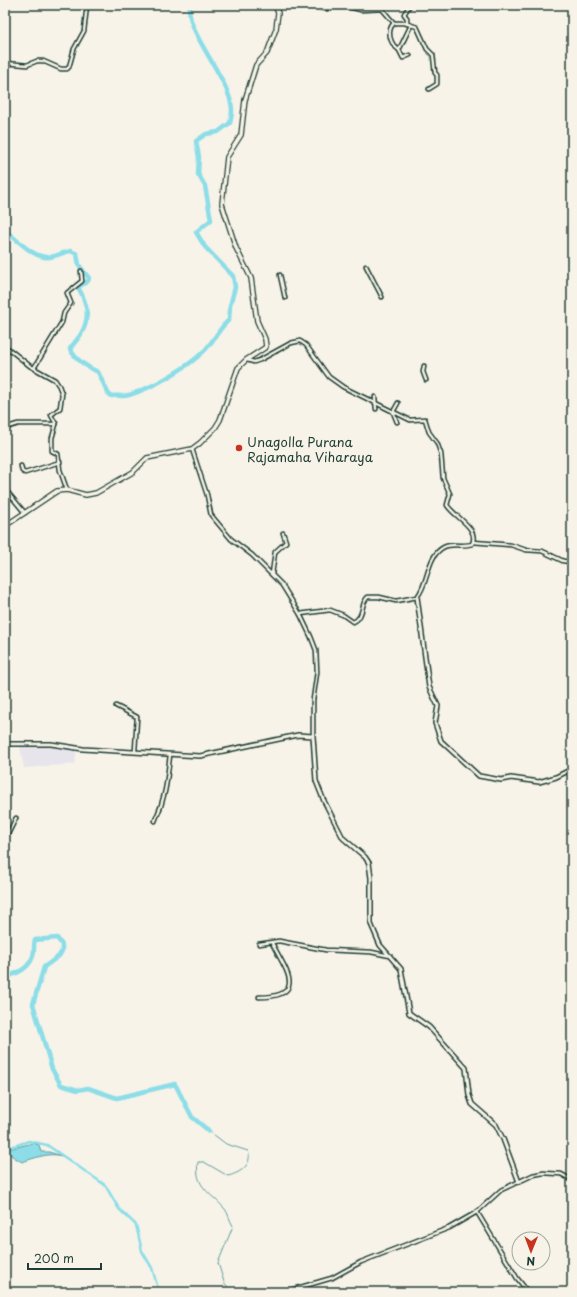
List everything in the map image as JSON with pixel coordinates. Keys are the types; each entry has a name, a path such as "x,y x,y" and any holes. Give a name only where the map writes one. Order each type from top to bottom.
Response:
{"highway":[{"path":"5,526 57,491 67,490 86,495 96,493 133,472 147,458 192,449 200,444 205,440 220,420 234,375 246,360 266,347 266,343 257,321 251,278 236,248 222,204 227,157 241,135 245,100 256,65 267,53 276,29 278,13 275,5"}],"main road":[{"path":"417,597 429,687 438,706 435,723 441,740 479,776 501,780 511,778 539,782 556,777 572,769"},
{"path":"5,744 51,744 82,749 200,756 298,735 313,736 316,781 324,801 343,838 365,857 369,863 371,878 372,924 380,946 400,969 409,1013 429,1027 466,1068 469,1096 472,1104 496,1126 503,1139 519,1182"}],"street":[{"path":"5,64 27,65 36,60 43,61 61,69 67,69 69,67 74,49 84,31 87,5"},
{"path":"307,5 326,9 341,5 361,10 382,9 394,23 407,24 417,27 427,49 432,55 437,84 429,90"},
{"path":"407,24 407,18 404,14 410,5"},
{"path":"468,5 473,6"},
{"path":"394,23 391,27 390,36 393,44 399,50 403,58 410,55"},
{"path":"399,50 411,25"},
{"path":"366,266 382,297"},
{"path":"34,368 62,322 64,313 71,304 68,293 70,289 82,281 81,271"},
{"path":"280,275 285,298"},
{"path":"246,360 254,362 260,360 291,343 300,341 306,345 329,377 342,387 410,420 418,421 422,418 427,422 429,432 437,443 441,454 443,478 450,494 447,505 456,517 473,531 473,542"},
{"path":"5,346 34,368 55,380 59,386 62,394 60,408 51,415 56,424 52,438 52,451 58,454 67,490"},
{"path":"424,366 423,372 426,380"},
{"path":"375,398 376,409"},
{"path":"396,422 393,412 398,403"},
{"path":"5,428 18,424 56,424"},
{"path":"192,449 207,495 211,515 231,539 252,554 282,584 300,614 316,650 313,736"},
{"path":"21,466 22,471 25,473 60,462"},
{"path":"5,489 24,513"},
{"path":"272,574 275,552 286,542 283,533"},
{"path":"300,614 330,610 343,615 353,622 360,616 364,602 368,597 378,597 396,601 417,597 433,559 440,549 448,545 464,545 473,542 511,545 526,550 542,551 562,560 572,562"},
{"path":"116,706 137,717 135,751"},
{"path":"154,821 162,805 167,788 170,755"},
{"path":"5,832 9,832 16,818"},
{"path":"259,944 280,941 326,950 371,952 390,956"},
{"path":"259,997 276,997 285,991 290,980 289,973 272,943"},
{"path":"284,1292 332,1278 361,1262 449,1228 477,1212 501,1190 533,1175 544,1173 561,1174 572,1180"},
{"path":"477,1212 517,1278 528,1292"}],"shaded area":[{"path":"44,745 77,749 75,764 24,768 20,747"}],"water":[{"path":"33,1143 39,1145 41,1152 49,1152 62,1156 47,1155 22,1162 10,1153 5,1154 5,1150"}],"waterway":[{"path":"5,231 26,248 44,257 50,257 71,251 77,254 79,265 89,278 88,281 78,287 86,304 87,316 81,334 70,349 82,363 98,372 108,393 111,396 129,395 158,382 179,371 208,347 222,327 229,320 230,306 235,287 233,276 205,247 196,232 211,220 205,186 198,174 199,157 196,141 206,134 218,132 230,123 232,110 230,98 224,84 193,28 190,15 190,5"},
{"path":"5,977 26,968 34,954 35,940 57,938 62,945 62,951 59,956 44,967 33,1004 52,1069 61,1085 78,1090 88,1088 117,1098 175,1084 192,1117 209,1131"},
{"path":"209,1131 226,1144 248,1151 249,1156 249,1160 244,1168 237,1173 228,1176 204,1162 198,1162 197,1171 201,1184 225,1209 233,1226 218,1263 224,1282 231,1292"},
{"path":"5,1149 29,1141 47,1145 105,1185 119,1209 136,1225 142,1251 152,1268 159,1292"}],"place":[{"name":"Unagolla Purana Rajamaha Viharaya","path":"239,448"}]}
